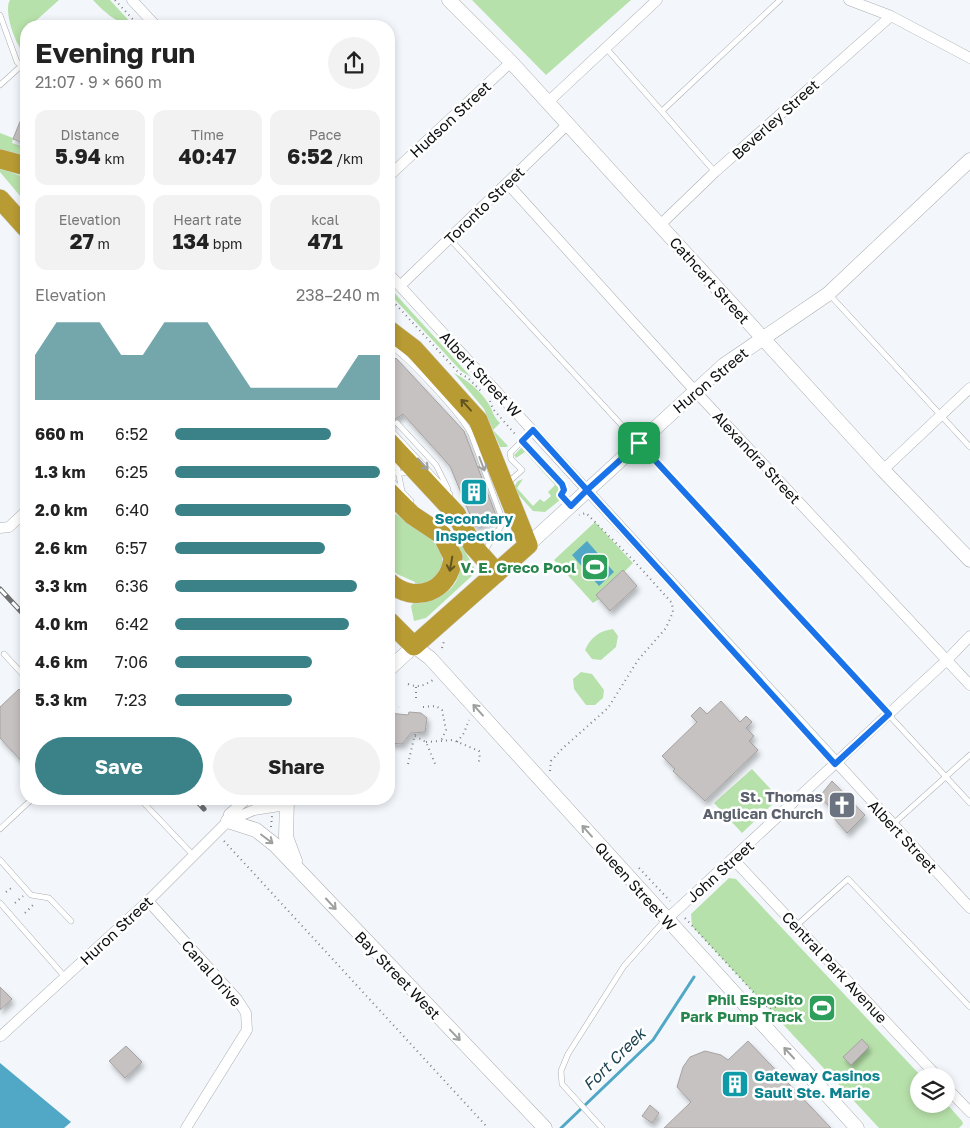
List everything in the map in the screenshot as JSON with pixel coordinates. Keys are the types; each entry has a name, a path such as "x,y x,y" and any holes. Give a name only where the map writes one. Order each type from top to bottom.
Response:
{"highway":[{"path":"0,159 20,164"},
{"path":"0,199 20,221"},
{"path":"395,337 414,349 474,414 482,428 503,483 504,502 528,544"},
{"path":"395,449 465,527 473,546 492,567"},
{"path":"395,586 412,594 427,593 440,585 450,571 453,557 442,535 396,493"},
{"name":"Huron Street","path":"414,646 492,567 528,544"},
{"path":"395,627 414,646"}],"main road":[{"name":"Cathcart Street","path":"449,0 511,62 883,470 970,560"},
{"name":"Huron Street","path":"528,544 724,365 762,338 790,322 828,294 970,160"},
{"name":"Huron Street","path":"395,663 414,646"},
{"name":"Queen Street W","path":"414,646 430,658 666,920 858,1128"},
{"name":"Bay Street West","path":"282,805 286,837 298,869 380,958 542,1124"},
{"path":"228,821 256,830 275,845 298,869"}],"street":[{"path":"132,0 150,20"},
{"path":"548,102 657,0"},
{"path":"849,0 891,16 970,58"},
{"name":"Beverley Street","path":"660,225 715,172 891,16"},
{"name":"Hudson Street","path":"395,170 511,62"},
{"name":"Toronto Street","path":"400,286 568,124"},
{"name":"Alexandra Street","path":"507,183 695,391 970,685"},
{"name":"Albert Street W","path":"395,281 835,764"},
{"path":"883,470 970,388"},
{"path":"0,528 9,527 20,517"},
{"name":"John Street","path":"666,920 947,660 970,636"},
{"name":"Albert Street","path":"835,764 970,908"},
{"name":"Huron Street","path":"228,821 229,814 238,805"},
{"name":"Huron Street","path":"2,1036 148,901 228,821 254,810 277,805"},
{"name":"Central Park Avenue","path":"734,858 929,1068"},
{"name":"Canal Drive","path":"148,901 238,999 246,1013 247,1030 186,1128"},
{"path":"955,1096 970,1112"}],"lane":[{"path":"662,111 780,0"},
{"path":"0,15 15,57 20,63"},
{"path":"606,48 715,172"},
{"path":"0,85 20,71"},
{"path":"450,239 970,803"},
{"path":"828,294 970,447"},
{"path":"395,342 403,356 468,428 504,502 503,521 499,531 486,549 492,567"},
{"path":"397,422 436,465 465,527"},
{"path":"503,483 512,479 522,470 509,454 533,430"},
{"path":"395,434 444,487 454,501"},
{"path":"395,458 419,475"},
{"path":"395,462 398,474 396,493"},
{"path":"398,474 415,473 419,475"},
{"path":"395,503 417,512"},
{"path":"4,654 20,671"},
{"path":"892,825 970,755"},
{"path":"0,829 26,805"},
{"path":"146,805 193,855"},
{"path":"0,860 31,895 49,898 71,920"},
{"path":"796,926 848,879 970,1007"},
{"path":"0,903 66,977"},
{"path":"602,1128 573,1098 562,1084 560,1076 568,1054 624,966 666,920"}],"path":[{"path":"115,0 133,20"},
{"path":"395,304 459,373 468,378 490,401 493,409 562,484 564,490 561,495 571,506 580,515 586,513 635,562 672,603 673,612 666,628 638,660 608,708 551,761 550,773"},
{"path":"408,684 416,687 433,680"},
{"path":"416,687 416,700"},
{"path":"423,707 436,706 442,710 446,730 442,741"},
{"path":"395,709 399,708"},
{"path":"457,742 464,733 469,720"},
{"path":"408,764 415,735 426,742 436,766"},
{"path":"426,742 457,742 479,751 480,759 477,765"},
{"path":"270,831 282,805"},
{"path":"216,832 488,1128"},
{"path":"637,866 663,894"},
{"path":"24,913 42,897"},
{"path":"692,926 769,1009 790,1002"}],"green space":[{"path":"10,0 59,0 37,20 20,20 20,48 9,20 8,5"},
{"path":"93,0 110,0 128,20 117,20"},
{"path":"472,0 631,0 546,75"},
{"path":"0,133 13,138 12,143 20,146 20,155 0,150"},
{"path":"0,168 20,176 20,196 0,172"},
{"path":"395,294 471,377 461,371 395,300"},
{"path":"454,373 473,386 485,398 500,423 493,430 508,446 500,447 484,409"},
{"path":"523,446 560,487 558,495 560,500 545,512 533,511 516,492 514,487 518,481 523,479 517,488 533,506 540,499 544,502 551,496 548,492 555,485 525,452 516,458 514,455"},
{"path":"395,514 427,535 440,551 442,560 439,574 426,583 415,585 415,582 395,572"},
{"name":"V. E. Greco Pool","path":"595,522 633,563 624,572 637,586 610,611 599,599 593,603 554,560"},
{"path":"459,535 463,548 475,569 475,573 426,618 414,621 411,606 414,602 428,601 442,595 454,585 459,567 453,540"},
{"path":"613,629 618,636 616,647 601,660 592,659 585,650 590,642 596,635"},
{"path":"581,672 592,674 604,690 603,698 595,705 586,705 574,689 573,679"},
{"path":"752,769 779,798 742,833 714,803"},
{"path":"729,878 736,879 913,1068 910,1068 910,1113 955,1113 963,1124 959,1128 879,1128 692,926 691,914"}],"water":[{"path":"587,541 614,572 599,586 572,555"},
{"path":"0,1063 71,1122 64,1128 0,1128"}],"building":[{"path":"20,122 20,142 13,139"},
{"path":"395,359 464,431 497,518 475,527 450,466 403,414 395,419"},
{"path":"623,570 637,586 610,611 596,595"},
{"path":"19,689 20,760 0,738 0,707"},
{"path":"721,701 740,722 746,716 752,722 746,728 754,736 749,741 758,750 705,801 673,771 675,769 662,756 697,722 691,716 700,707 707,714"},
{"path":"409,712 421,713 427,718 425,732 411,733 402,744 395,743 395,714 408,715"},
{"name":"St. Thomas Anglican Church","path":"832,781 865,815 847,833 833,817 836,814 820,796"},
{"path":"0,987 12,999 0,1010"},
{"path":"862,1039 869,1047 851,1065 843,1057"},
{"name":"Gateway Casinos Sault Ste. Marie","path":"748,1041 831,1128 664,1128 691,1102 677,1087 683,1067 690,1057 705,1051 721,1055 728,1060"},
{"path":"126,1046 142,1062 125,1078 109,1061"},
{"path":"650,1105 659,1113 652,1123 642,1116"}],"waterway":[{"name":"Fort Creek","path":"561,1128 653,1040 694,977"}],"railway":[{"path":"0,589 20,611"},
{"path":"200,805 204,809"}],"place":[{"name":"Secondary Inspection","path":"474,492"},
{"name":"V. E. Greco Pool","path":"595,567"},
{"name":"St. Thomas Anglican Church","path":"842,805"},
{"name":"Phil Esposito Park Pump Track","path":"822,1008"},
{"name":"Gateway Casinos Sault Ste. Marie","path":"735,1084"}],"route":[{"path":"639,443 587,490 533,430 522,441 562,484 564,490 561,495 571,506 587,490 835,764 889,714 639,443"}]}
